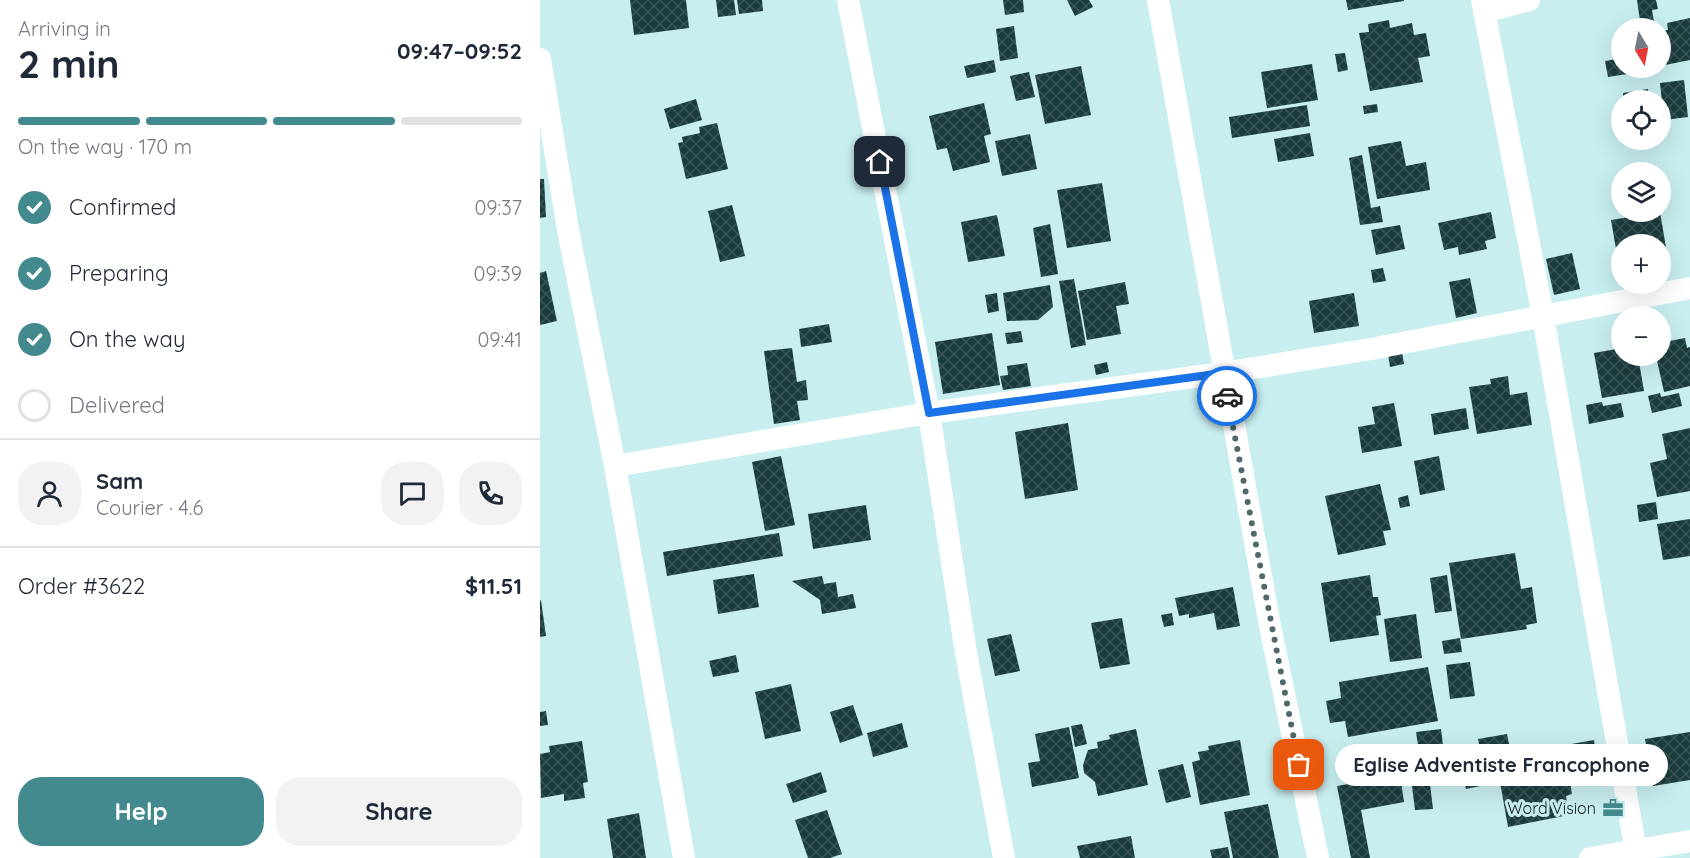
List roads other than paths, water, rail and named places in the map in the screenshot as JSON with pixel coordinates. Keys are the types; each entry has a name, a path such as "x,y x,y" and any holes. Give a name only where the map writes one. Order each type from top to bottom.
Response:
{"street":[{"path":"848,0 929,413 966,653 1004,858"},
{"path":"1158,0 1187,149 1223,373 1270,626 1318,858"},
{"path":"1529,0 1483,6 1543,316 1636,854"},
{"path":"540,59 568,230 615,466 684,858"},
{"path":"615,466 929,413 1223,373 1371,349 1690,288"},
{"path":"1590,858 1636,854 1690,842"}],"place":[{"name":"Eglise Adventiste Francophone","path":"1299,765"},
{"name":"Word Vision","path":"1613,808"}]}
